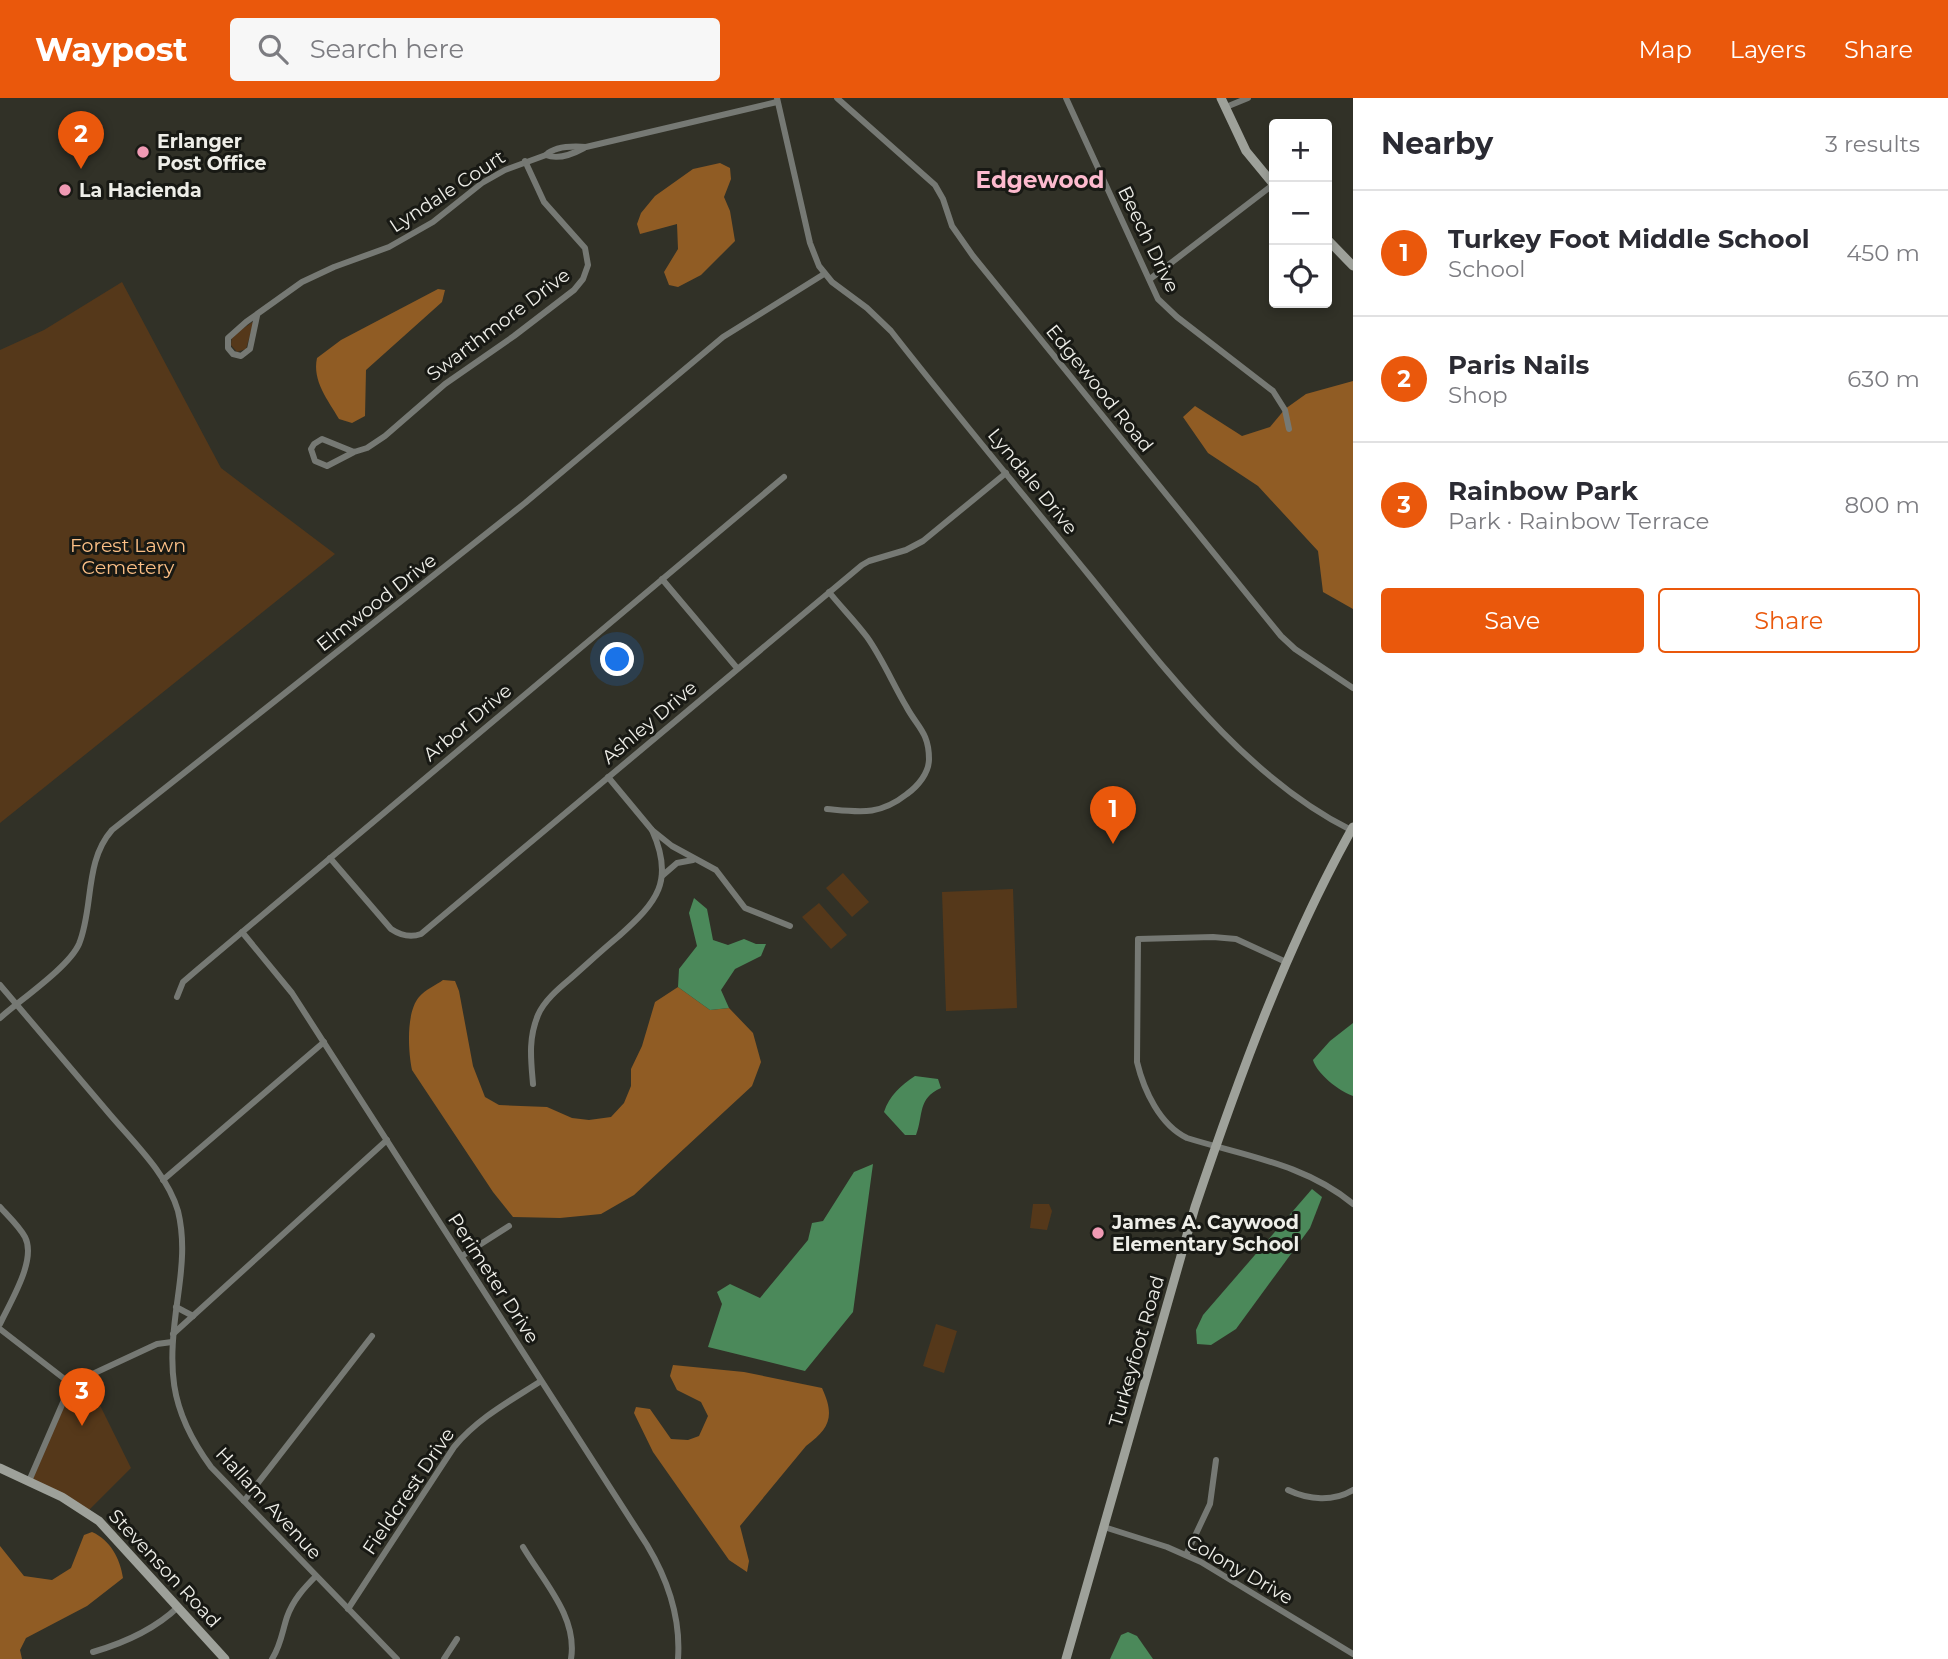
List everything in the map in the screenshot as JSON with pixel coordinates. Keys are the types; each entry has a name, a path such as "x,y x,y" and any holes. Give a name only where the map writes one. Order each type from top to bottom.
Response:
{"main road":[{"path":"1223,103 1246,150 1272,182"},
{"path":"1332,244 1353,266"},
{"name":"Turkeyfoot Road","path":"1066,1659 1195,1208 1216,1145 1286,962 1352,829"},
{"name":"Stevenson Road","path":"0,1468 81,1507 99,1521 225,1659"}],"street":[{"name":"Edgewood Road","path":"837,98 939,190 952,226 973,256 1281,636 1353,688"},
{"name":"Beech Drive","path":"1066,98 1161,303 1273,391 1285,411 1289,429"},
{"path":"1223,103 1248,98"},
{"name":"Lyndale Court","path":"257,316 250,349 241,356 233,354 228,348 228,338 283,294 320,273 373,254 412,235 482,183 525,161 546,155 550,151 586,146 777,100"},
{"name":"Lyndale Drive","path":"777,100 810,243 824,274 842,292 881,320 1205,716 1292,794 1320,814 1352,829"},
{"name":"Swarthmore Drive","path":"354,452 322,439 311,449 315,461 327,466 368,448 445,383 514,336 574,290 583,279 588,264 584,248 544,202 525,161"},
{"path":"1150,279 1269,188"},
{"name":"Elmwood Drive","path":"0,1018 66,962 78,946 97,857 105,838 112,830 525,503 723,337 824,274"},
{"name":"Ashley Drive","path":"330,858 391,929 404,936 416,936 429,928 829,592 869,561 906,550 923,541 1006,473"},
{"name":"Arbor Drive","path":"177,997 183,982 784,477"},
{"path":"662,579 737,668"},
{"path":"827,809 864,813 882,809 902,798 918,784 927,771 929,757 925,735 918,721 907,708 868,638 829,592"},
{"path":"608,777 652,830 672,846 720,874 746,908 790,926"},
{"path":"533,1084 529,1050 535,1023 544,1005 562,985 643,915 657,895 663,857 652,830"},
{"path":"662,876 677,863 695,860"},
{"name":"Perimeter Drive","path":"242,932 292,993 662,1570 676,1612 678,1659"},
{"path":"1286,962 1236,939 1138,939 1137,1062 1141,1080 1172,1130 1187,1138 1300,1171 1325,1183 1353,1204"},
{"name":"Hallam Avenue","path":"0,985 163,1180 177,1209 182,1232 182,1265 172,1342 173,1387 189,1435 211,1467 397,1659"},
{"path":"163,1180 324,1042"},
{"path":"173,1334 387,1140"},
{"path":"0,1207 24,1234 29,1250 23,1274 0,1327 71,1384"},
{"path":"462,1256 509,1226"},
{"path":"176,1307 193,1316"},
{"path":"244,1501 372,1336"},
{"path":"29,1481 71,1384 157,1344 172,1342"},
{"name":"Fieldcrest Drive","path":"348,1609 465,1433 481,1419 541,1381"},
{"path":"1186,1555 1210,1504 1216,1460"},
{"path":"1288,1490 1320,1499 1339,1496 1353,1490"},
{"name":"Colony Drive","path":"1104,1527 1186,1555 1353,1654"},
{"path":"523,1547 566,1618 572,1634 571,1659"},
{"path":"272,1659 295,1600 316,1576"},
{"path":"93,1652 131,1639 150,1629 178,1607"},
{"path":"444,1659 457,1639"}],"green space":[{"name":"Forest Lawn Cemetery","path":"122,282 221,468 335,554 0,823 0,350 44,330"},
{"path":"254,321 246,349 237,352 231,345 232,336"},
{"path":"843,873 869,902 852,917 826,888"},
{"path":"1013,889 1017,1008 946,1011 942,892"},
{"path":"819,903 847,935 831,949 802,917"},
{"path":"1033,1204 1049,1204 1052,1211 1047,1230 1030,1228"},
{"path":"936,1324 957,1331 944,1373 923,1366"},
{"path":"86,1377 131,1468 87,1512 29,1481 71,1384"}],"shaded area":[{"path":"720,163 730,168 731,179 724,197 730,211 735,241 701,275 678,287 669,285 664,272 678,249 677,224 640,234 637,224 641,213 655,196 693,169"},
{"path":"438,289 445,290 442,302 366,370 365,416 352,423 339,419 319,382 317,358 341,340"},
{"path":"1353,381 1353,609 1323,592 1318,551 1258,486 1208,453 1183,417 1195,406 1242,436 1270,427 1285,409 1306,394"},
{"path":"694,898 707,909 713,940 728,945 744,939 756,944 766,944 761,956 735,969 721,990 729,1008 710,1010 678,987 679,969 697,946 689,913"},
{"path":"443,980 455,981 473,1066 485,1097 499,1105 547,1107 572,1118 589,1120 611,1117 624,1103 631,1086 631,1069 642,1046 655,1002 678,987 710,1010 729,1008 753,1033 761,1062 752,1086 634,1195 601,1214 560,1218 513,1217 493,1192 412,1070 409,1043 412,1012 419,997"},
{"path":"1353,1023 1353,1096 1329,1081 1313,1060 1330,1041"},
{"path":"915,1076 938,1079 941,1088 933,1092 925,1102 916,1135 905,1135 884,1112 896,1091"},
{"path":"873,1164 853,1312 805,1371 708,1347 722,1304 717,1292 730,1284 760,1298 808,1240 812,1223 823,1221 854,1172"},
{"path":"1312,1189 1322,1197 1310,1228 1236,1329 1211,1345 1197,1344 1196,1330 1203,1315"},
{"path":"673,1365 744,1372 822,1388 826,1398 829,1414 825,1427 740,1526 749,1561 747,1572 729,1560 653,1452 634,1413 636,1407 650,1409 671,1439 688,1440 699,1436 708,1416 701,1402 677,1390 670,1376"},
{"path":"92,1532 113,1550 123,1578 87,1606 26,1638 20,1650 22,1659 0,1659 0,1546 24,1576 52,1580 71,1568 84,1535"},
{"path":"1128,1632 1137,1636 1153,1659 1110,1659 1121,1635"}],"place":[{"name":"Erlanger Post Office","path":"143,152"},
{"name":"Paris Nails","path":"81,169"},
{"name":"La Hacienda","path":"65,190"},
{"name":"Turkey Foot Middle School","path":"1113,844"},
{"name":"James A. Caywood Elementary School","path":"1098,1233"},
{"name":"Rainbow Park","path":"82,1426"}],"district":[{"name":"Edgewood","path":"1040,180"}]}
